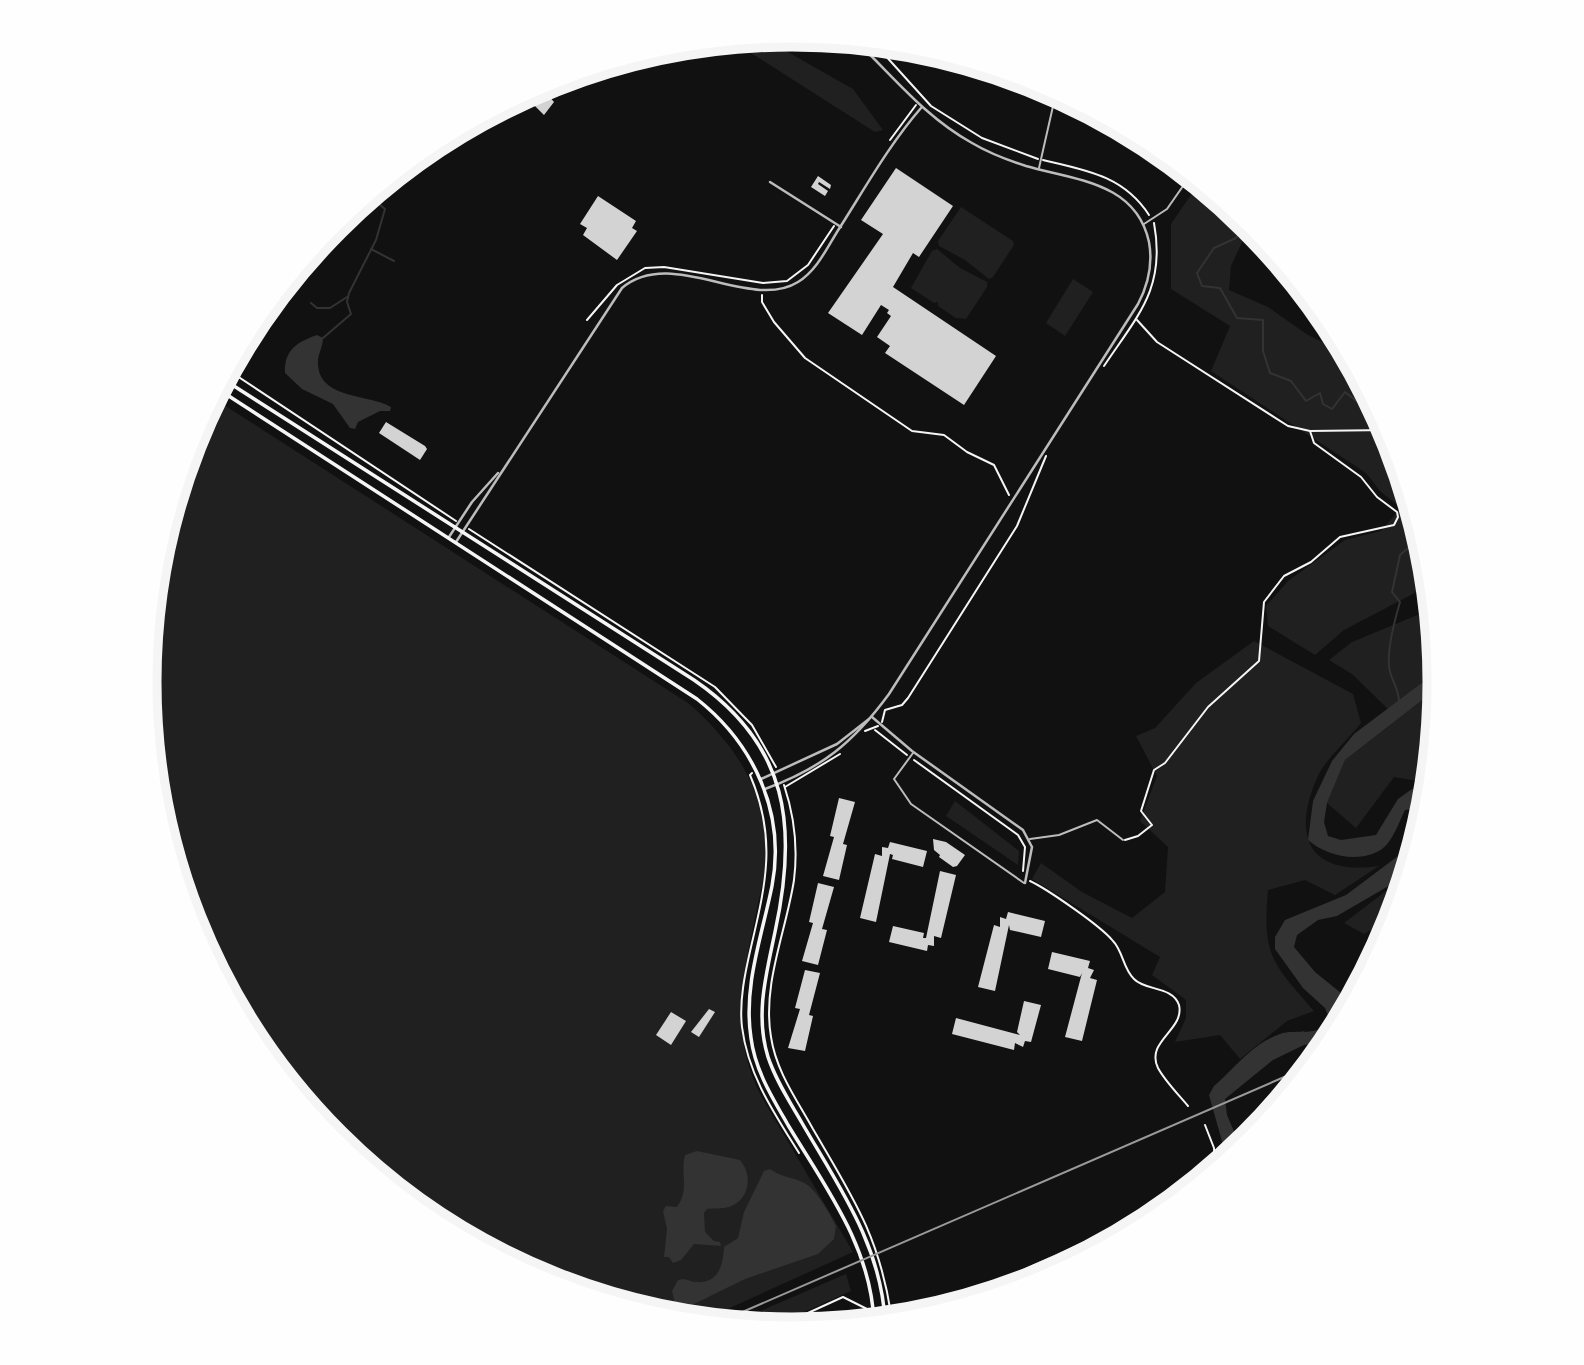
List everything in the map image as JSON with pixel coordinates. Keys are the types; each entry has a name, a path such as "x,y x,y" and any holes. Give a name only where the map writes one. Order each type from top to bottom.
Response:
{"main road":[{"path":"231,384 706,688 743,724 771,764 778,784 787,833 787,868 762,992 763,1036 779,1084 854,1213 874,1255 883,1311"},
{"path":"226,394 697,699 731,730 761,779 774,828 775,867 750,992 751,1041 768,1090 851,1230 870,1279 874,1311"}],"street":[{"path":"765,789 826,761 872,717 889,694 1143,295 1150,255 1143,224 1126,201 1110,188 1004,158 974,144 917,104 867,52"},
{"path":"456,542 613,299 631,281 645,275 666,273 763,289 786,288 806,277 894,143 921,107"},
{"path":"770,182 841,227"},
{"path":"449,538 472,502 500,471"},
{"path":"872,717 914,752 1023,830 1029,839 1031,855 1025,883"},
{"path":"761,779 837,744 872,717"},
{"path":"987,1287 1118,1228"}],"lane":[{"path":"1039,169 1054,104"},
{"path":"1143,224 1167,209 1185,184"},
{"path":"914,752 894,779 906,800 1025,883"},
{"path":"1029,839 1059,835 1097,820 1123,840"}],"path":[{"path":"885,148 917,104"},
{"path":"587,320 617,285 645,268 664,267 763,283 787,281 800,274 836,223"},
{"path":"763,283 762,302 791,345 805,358 912,431 944,435 967,452 994,465 1013,498"},
{"path":"1097,376 1136,319 1157,342 1288,426 1310,431 1375,430"},
{"path":"237,375 453,519"},
{"path":"1123,840 1138,836 1152,825 1141,811 1154,770 1165,763 1209,707 1259,661 1263,609 1267,595 1284,576 1311,562 1340,537 1394,525 1398,517 1397,512 1377,497 1361,477 1314,443 1310,431"},
{"path":"1048,453 1017,526 908,698 902,705 885,709 884,719 875,730 1018,835 1024,847 1021,869 1026,876 1111,938 1134,980 1162,990 1176,1000 1177,1020 1158,1045 1155,1058 1160,1072 1188,1106"},
{"path":"757,771 750,775 759,796 767,832 768,859 747,967 742,1027 752,1072 803,1159"},
{"path":"784,787 793,819 795,864 771,984 770,1036 787,1083 874,1239 887,1285 891,1310"},
{"path":"1205,1125 1211,1134 1214,1157"},
{"path":"798,1318 843,1297 856,1306 874,1311"}],"shaded area":[{"path":"780,48 853,89 883,130 875,132 745,49"},
{"path":"1194,191 1245,237 1231,266 1229,290 1268,307 1308,335 1330,346 1362,402 1394,478 1406,518 1420,590 1344,630 1315,655 1268,626 1266,606 1288,581 1345,540 1381,531 1401,508 1380,491 1366,473 1211,371 1230,326 1171,289 1171,224"},
{"path":"961,207 1013,241 1014,245 989,279 965,260 939,246 938,241"},
{"path":"937,249 960,268 987,282 987,287 966,319 956,318 938,306 938,302 934,303 911,288 932,251"},
{"path":"1073,279 1093,292 1065,336 1046,323"},
{"path":"317,335 323,338 318,360 325,382 334,389 391,407 390,411 380,411 358,422 355,429 350,428 333,404 302,389 285,373 287,358 293,348"},
{"path":"221,403 688,703 721,735 746,772 762,814 766,837 765,872 743,980 741,1003 744,1048 761,1096 853,1252 719,1313 668,1306 588,1284 511,1252 439,1211 373,1160 343,1132 288,1069 242,1000 205,926 178,847 162,765 157,682 162,600 178,518 190,478"},
{"path":"1423,613 1427,677 1388,709 1352,674 1329,660 1352,642"},
{"path":"1254,641 1353,694 1361,723 1331,757 1317,778 1309,799 1307,835 1312,848 1322,858 1337,865 1355,868 1379,866 1335,895 1305,880 1268,890 1267,930 1273,958 1314,1011 1287,1021 1240,1059 1220,1035 1175,1042 1186,1018 1186,1000 1152,975 1160,957 1032,879 1041,863 1082,892 1132,918 1165,892 1168,847 1140,821 1157,776 1136,736 1155,728 1196,683"},
{"path":"1427,676 1427,697 1345,760 1327,803 1324,822 1328,836 1341,840 1376,835 1398,799 1412,789 1417,792 1414,810 1405,810 1386,846 1373,854 1344,856 1315,846 1308,840 1313,801 1332,761 1354,734 1423,682"},
{"path":"1427,697 1419,781 1394,777 1356,828 1327,803 1345,760"},
{"path":"955,801 1019,851 1018,865 946,816"},
{"path":"1405,851 1396,880 1392,884 1337,916 1318,920 1297,935 1294,947 1315,972 1344,997 1314,1044 1304,1045 1273,1060 1225,1099 1227,1115 1236,1137 1224,1148 1209,1095 1214,1086 1261,1043 1286,1032 1320,1029 1329,1018 1325,1008 1303,988 1275,949 1275,937 1285,920 1346,895"},
{"path":"1395,884 1380,924 1364,934 1344,923"},
{"path":"697,1151 740,1160 747,1173 747,1186 736,1204 726,1208 707,1209 704,1213 705,1232 714,1241 720,1242 721,1246 694,1244 681,1260 673,1263 669,1257 664,1257 667,1229 663,1211 666,1206 677,1207 681,1201 685,1155"},
{"path":"770,1169 806,1184 814,1192 836,1226 834,1239 818,1254 745,1279 688,1307 675,1304 672,1291 678,1280 703,1282 710,1280 718,1272 724,1247 738,1238 744,1212 764,1171"},
{"path":"846,1274 851,1291 791,1318 749,1316"}],"building":[{"path":"549,96 554,102 544,115 532,103"},
{"path":"896,168 953,206 919,257 913,253 893,287 996,356 964,405 885,353 890,346 877,337 891,316 887,313 889,310 881,305 862,335 828,313 883,234 861,220"},
{"path":"818,176 831,185 830,189 819,182 818,184 828,191 825,196 811,187"},
{"path":"598,196 636,221 632,228 637,231 617,260 583,235 587,228 580,224"},
{"path":"386,422 425,446 427,449 420,460 379,433"},
{"path":"839,798 855,802 843,844 847,845 839,880 823,876 834,837 830,836"},
{"path":"933,839 946,842 965,855 957,866 953,867 939,857 934,850"},
{"path":"890,842 927,851 923,867 892,859 893,855 890,854 876,922 860,918 875,854 882,856 882,847 888,848"},
{"path":"940,871 956,875 941,938 934,936 934,946 928,945 927,951 889,942 893,926 924,933 923,938 926,938"},
{"path":"818,883 834,887 822,929 827,930 818,965 802,961 813,923 809,922"},
{"path":"1008,912 1045,921 1041,937 1010,930 1009,925 995,991 978,987 994,925 1000,927 1000,917 1006,919"},
{"path":"1052,952 1090,961 1088,968 1094,970 1090,978 1097,980 1082,1041 1065,1037 1082,973 1080,977 1048,969"},
{"path":"805,970 820,973 809,1015 813,1016 805,1051 788,1048 800,1009 795,1008"},
{"path":"1024,1001 1041,1005 1031,1042 1025,1041 1023,1047 1015,1043 1014,1050 952,1034 956,1018 1020,1035 1017,1032"},
{"path":"709,1009 715,1012 699,1037 691,1032"},
{"path":"671,1012 686,1021 671,1045 656,1035"}],"waterway":[{"path":"323,338 351,314 347,302 349,293 376,240 385,209 377,202"},
{"path":"1240,232 1236,238 1214,248 1197,273 1202,286 1220,288 1237,318 1263,320 1263,351 1270,373 1291,381 1306,401 1320,393 1323,404 1332,409 1345,392 1359,403 1362,403"},
{"path":"371,249 394,261"},
{"path":"311,303 317,308 330,308 347,297"},
{"path":"1399,701 1389,668 1391,638 1400,602 1392,592 1400,555 1412,545"}],"railway":[{"path":"736,1315 1292,1074"}]}
